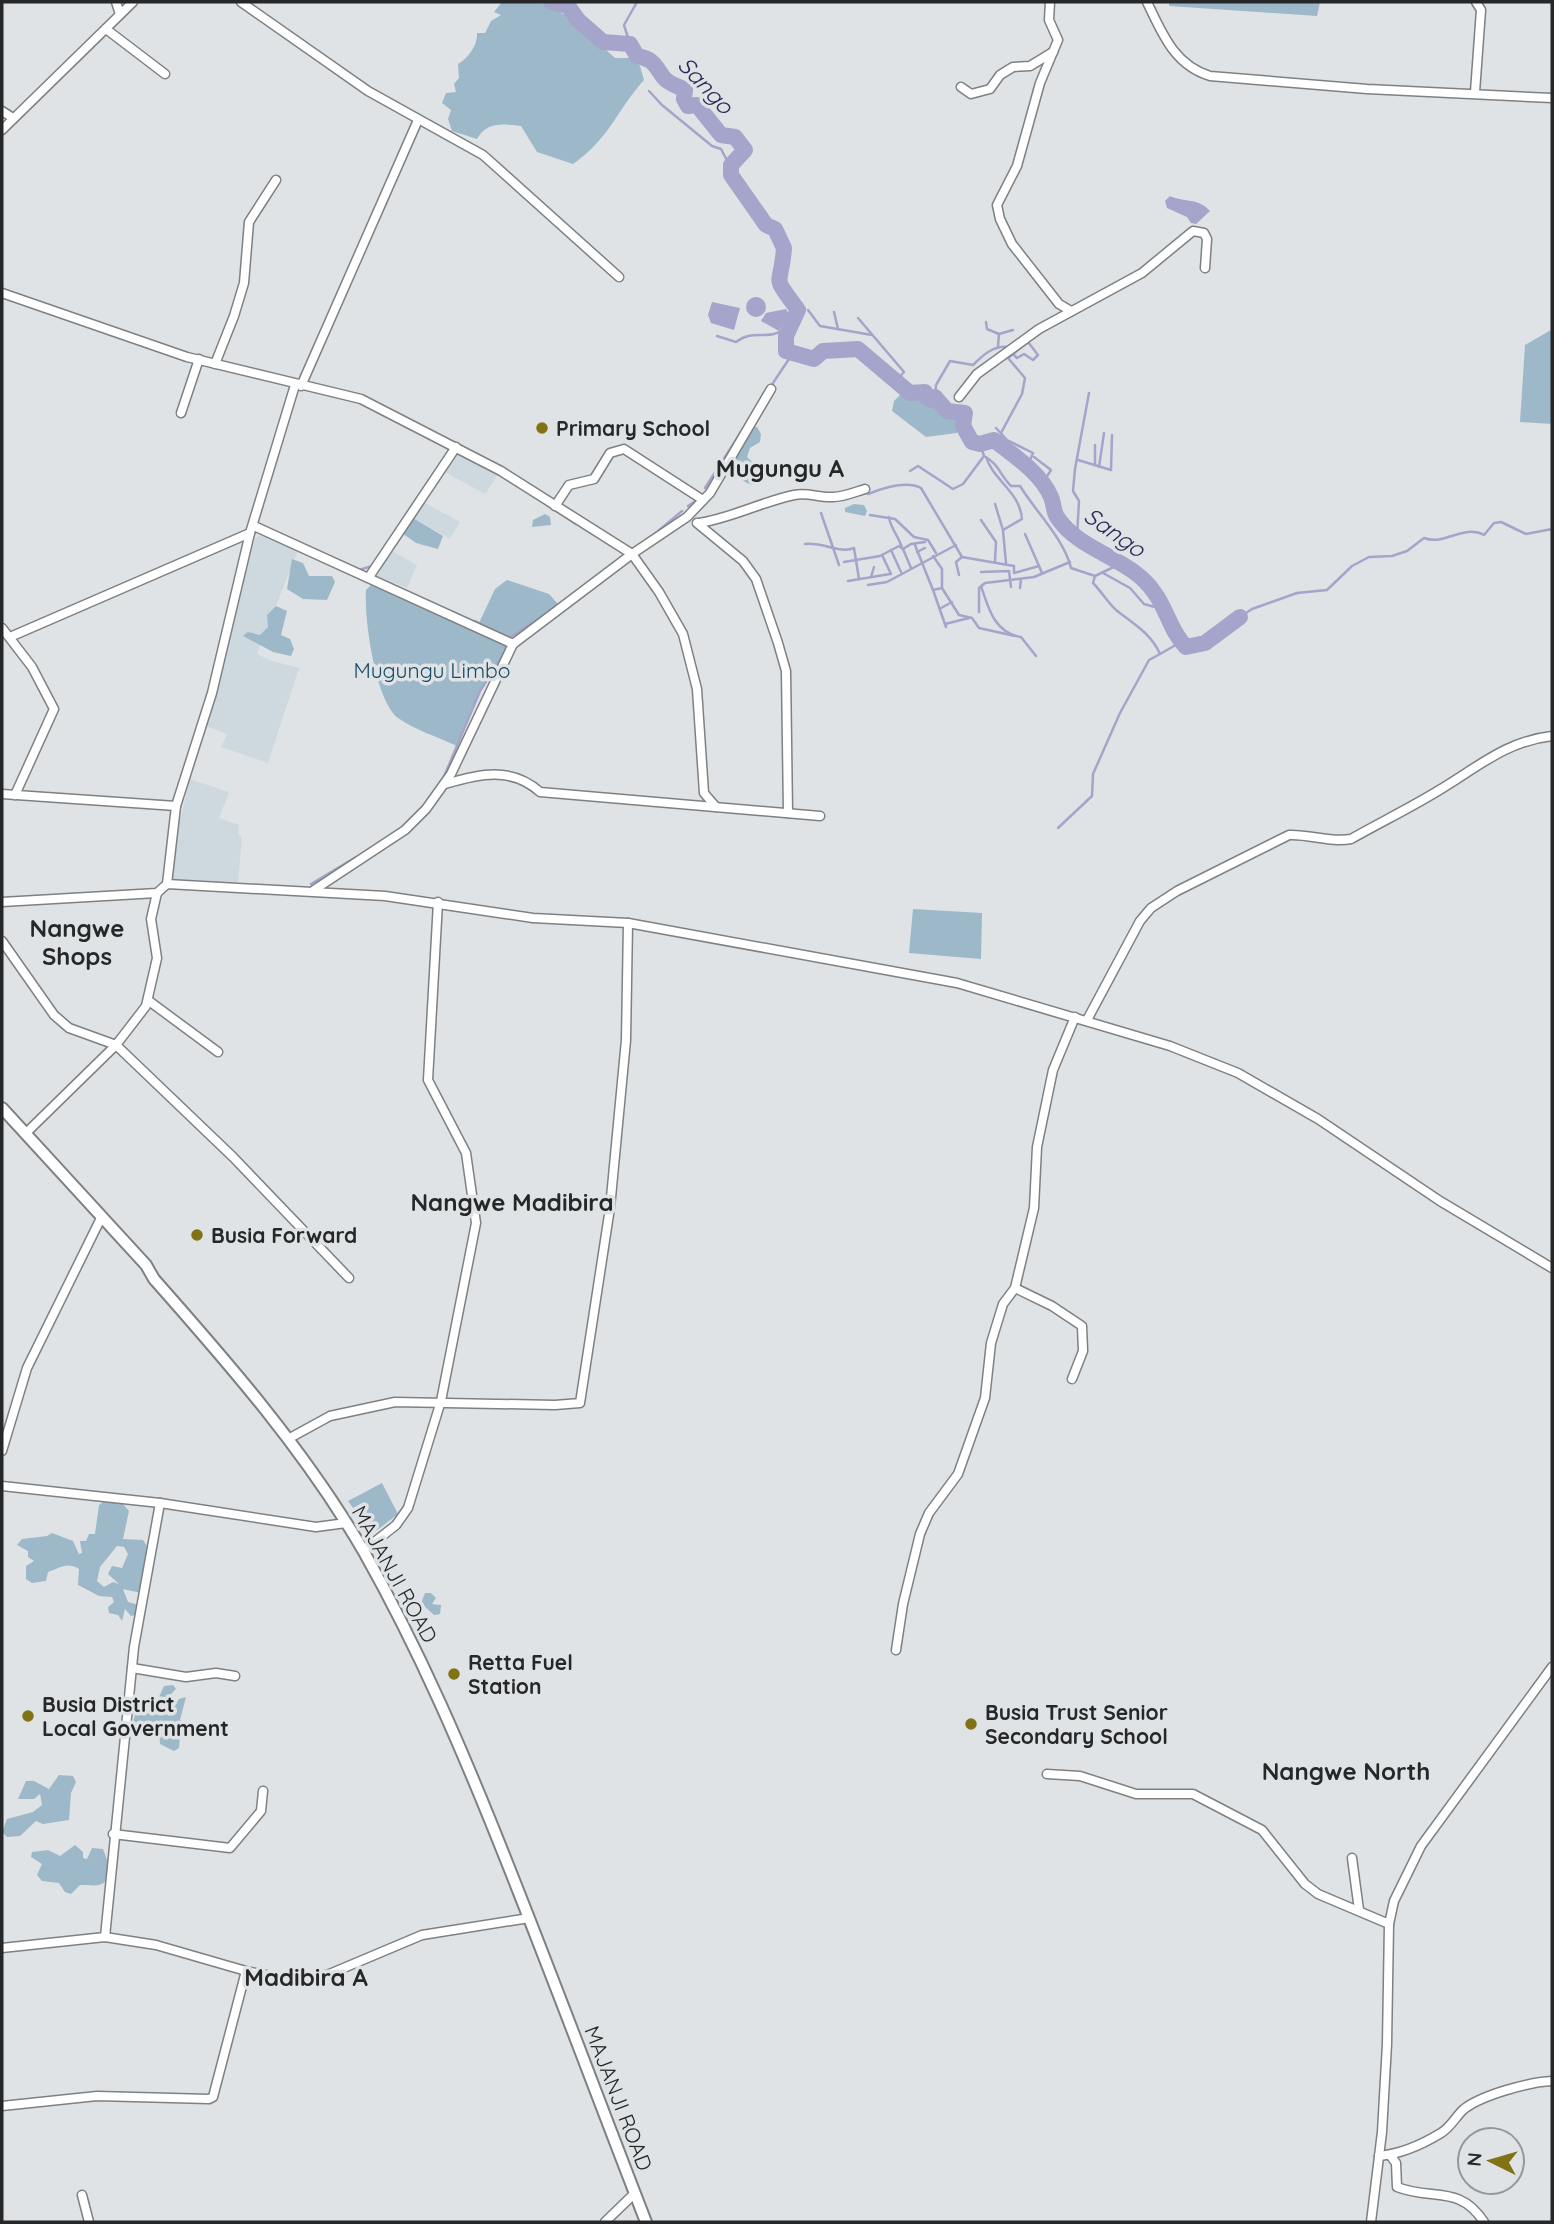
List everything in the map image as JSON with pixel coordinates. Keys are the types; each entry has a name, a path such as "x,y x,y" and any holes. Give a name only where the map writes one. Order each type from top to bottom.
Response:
{"main road":[{"name":"MAJANJI ROAD","path":"2,1108 146,1265 288,1439 363,1551 412,1641 453,1728 646,2222"}],"street":[{"path":"116,2 120,14"},
{"path":"2,130 133,2"},
{"path":"241,2 368,91 484,155 619,277"},
{"path":"1050,2 1049,20 1058,40 1040,83 1017,166 997,205 1000,219 1012,244 1059,304 1071,311"},
{"path":"1147,2 1165,40 1179,58 1194,70 1210,76 1367,89 1552,97"},
{"path":"1475,92 1482,10 1476,2"},
{"path":"106,29 165,74"},
{"path":"961,88 971,93 990,89 994,80 1013,67 1030,66 1053,52"},
{"path":"2,111 13,118"},
{"path":"25,1134 116,1045 149,1000 157,957 151,919 157,893 167,884 176,806 212,693 252,529 298,386 418,120"},
{"path":"215,364 244,283 249,222 275,180"},
{"path":"959,397 977,374 1059,318 1142,273 1193,231 1204,233 1206,239 1205,268"},
{"path":"2,293 215,364 361,399 456,447 632,554 659,592 683,634 697,689 704,793 699,802 691,804"},
{"path":"1059,304 1059,318"},
{"path":"181,413 199,359"},
{"path":"314,891 405,831 445,784 513,644 632,554 687,517 703,500 771,389"},
{"path":"369,577 456,447"},
{"path":"555,506 569,485 594,479 610,453 624,449 703,500"},
{"path":"697,523 726,519 746,508 790,495 802,493 833,498 865,489"},
{"path":"687,517 743,561 756,579 778,643 786,671 788,813"},
{"path":"10,637 252,529 369,577 513,644"},
{"path":"2,628 32,667 54,709 15,794"},
{"path":"1087,1020 1140,921 1151,908 1177,891 1289,835 1309,835 1340,842 1352,839 1438,791 1506,748 1526,739 1552,736"},
{"path":"445,784 470,776 502,775 521,777 540,792 820,816"},
{"path":"704,793 716,807"},
{"path":"2,794 176,806"},
{"path":"167,884 314,891 438,902 533,918 628,923 957,983 1087,1020 1206,1059 1258,1083 1318,1119 1485,1230 1552,1268"},
{"path":"2,902 157,893"},
{"path":"363,1551 396,1525 408,1508 441,1401 476,1223 466,1153 428,1080 438,902"},
{"path":"288,1439 330,1416 363,1407 441,1401 555,1405 580,1403 610,1208 626,1040 628,923"},
{"path":"2,941 54,1015 69,1028 116,1045 233,1157 349,1278"},
{"path":"149,1000 218,1052"},
{"path":"897,1650 903,1605 920,1534 929,1514 958,1474 977,1425 998,1317 1015,1288 1034,1208 1037,1147 1054,1069 1074,1017"},
{"path":"2,1451 22,1380 101,1218"},
{"path":"1015,1288 1052,1306 1082,1326 1083,1351 1072,1379"},
{"path":"2,1486 160,1503 316,1527 346,1523"},
{"path":"105,1937 113,1834 132,1668 160,1503"},
{"path":"1371,2222 1380,2156 1387,2044 1388,1924 1400,1886 1421,1846 1552,1667"},
{"path":"132,1668 186,1677 216,1673 235,1676"},
{"path":"1047,1774 1080,1776 1136,1794 1193,1794 1262,1830 1305,1884 1318,1894 1388,1924"},
{"path":"113,1834 230,1848 261,1811 263,1791"},
{"path":"1352,1858 1359,1910"},
{"path":"2,1948 105,1937 195,1954 246,1971 290,1980 327,1975 422,1935 529,1917"},
{"path":"2,2106 46,2099 97,2096 209,2099 213,2096 246,1971"},
{"path":"1380,2156 1390,2155 1442,2132 1465,2109 1488,2096 1537,2081 1552,2081"},
{"path":"1390,2155 1396,2163 1396,2184 1400,2189 1456,2197 1475,2208 1484,2222"},
{"path":"605,2222 635,2193"},
{"path":"82,2195 89,2222"}],"shaded area":[{"path":"1170,196 1196,202 1210,211 1196,224 1191,223 1187,217 1167,208 1165,201"},
{"path":"756,297 763,300 766,307 763,314 756,317 749,314 746,307 749,300"},
{"path":"712,302 740,308 734,330 711,323 708,315"},
{"path":"786,309 789,314 779,331 761,321 766,313"},
{"path":"456,451 498,474 485,494 443,471"},
{"path":"423,502 460,522 450,539 413,518"},
{"path":"261,535 298,550 257,654 299,668 268,763 221,747 227,734 206,726 255,538"},
{"path":"390,550 417,565 407,588 377,576"},
{"path":"190,779 229,792 219,818 239,825 238,834 242,837 238,882 172,881 176,838"}],"green space":[{"path":"502,2 539,2 571,18 615,58 631,58 640,66 644,80 605,134 573,164 537,152 521,126 491,126 477,139 452,131 448,119 451,110 442,103 446,93 456,92 454,84 459,78 458,64 472,51 477,33 485,33 491,21 501,15 494,12"},
{"path":"1169,2 1320,2 1317,16 1169,6"},
{"path":"1551,330 1552,424 1520,422 1525,345"},
{"path":"902,393 920,396 959,420 957,433 926,437 892,411 894,401"},
{"path":"751,427 757,427 761,434 760,442 750,448 747,457 762,471 758,485 751,485 742,479 729,454"},
{"path":"854,504 864,505 867,511 865,516 845,512 845,508"},
{"path":"545,514 550,517 551,525 532,527 533,520"},
{"path":"413,518 443,536 438,549 416,543 402,533"},
{"path":"292,559 303,563 309,576 332,576 335,582 327,600 303,599 287,589"},
{"path":"507,580 549,594 559,605 508,638 479,623 495,589"},
{"name":"Mugungu Limbo","path":"371,585 506,645 506,650 480,691 457,746 419,730 398,718 390,708 377,677 369,638 366,590"},
{"path":"276,606 287,611 281,635 290,639 294,649 291,656 273,652 243,636 248,632 260,635 268,627 267,615"},
{"path":"913,909 982,913 981,959 909,953"},
{"path":"382,1483 398,1514 372,1534 348,1501"},
{"path":"103,1502 123,1504 129,1511 123,1539 143,1540 147,1546 141,1593 123,1589 128,1602 139,1605 136,1615 131,1616 125,1609 122,1621 118,1615 109,1613 108,1607 114,1602 112,1597 99,1596 78,1585 79,1569 66,1566 48,1572 46,1581 32,1583 26,1579 26,1566 34,1561 28,1557 28,1551 17,1545 22,1539 52,1533 73,1541 79,1554 82,1553 80,1541 86,1541 89,1534 95,1534 99,1505","holes":["117,1546 124,1547 128,1554 122,1568 112,1566 108,1574 119,1584 113,1582 104,1587 97,1581 100,1567"]},
{"path":"425,1593 431,1593 436,1598 432,1604 441,1605 440,1614 434,1615 421,1603"},
{"path":"173,1685 176,1689 162,1703 163,1712 169,1716 179,1699 186,1697 180,1720 188,1728 187,1733 180,1737 179,1748 174,1751 160,1744 159,1731 145,1736 130,1731 138,1706 153,1710 164,1686"},
{"path":"59,1775 73,1776 76,1782 71,1793 69,1820 43,1824 36,1821 20,1836 7,1837 2,1832 7,1819 33,1812 42,1805 40,1794 34,1799 18,1799 26,1781 34,1781 49,1789"},
{"path":"75,1845 83,1852 83,1858 87,1859 92,1848 103,1849 112,1873 102,1884 80,1885 71,1894 65,1892 59,1883 42,1881 37,1875 42,1864 31,1857 32,1852 48,1850 60,1856"}],"waterway":[{"name":"Sango","path":"551,2 568,6 578,20 603,42 630,44 637,56 651,61 666,80 685,90 684,99 688,106 697,105 721,135 735,137 745,150 731,165 731,175 766,225 775,229 784,248 780,285 798,310 786,336 786,351 814,359 823,351 858,349 910,393 925,392 926,397 932,400 935,397 947,411 965,413 963,426 972,442 980,444 994,440 1018,458 1041,480 1052,499 1056,515 1067,529 1078,539 1132,570 1144,580 1186,647 1205,643 1240,617"},
{"path":"630,44 624,25 637,2"},
{"path":"649,91 712,146 721,149 731,168"},
{"path":"808,310 820,326 872,335"},
{"path":"834,312 838,329"},
{"path":"858,318 904,372 896,381"},
{"path":"717,336 736,342 751,336 777,333 792,322"},
{"path":"986,322 987,329 999,334 1013,330"},
{"path":"998,346 999,334"},
{"path":"935,397 936,385 950,361 973,365 989,351 1008,347 1018,339"},
{"path":"1001,433 1022,394 1025,378 1008,358 1028,342 1038,355 1033,360 1024,354 1017,358 1013,354"},
{"path":"771,386 793,353"},
{"path":"1077,536 1079,501 1073,491 1089,393"},
{"path":"996,428 1007,440 1033,453 1027,467"},
{"path":"705,488 743,429"},
{"path":"1099,467 1104,433"},
{"path":"1078,460 1111,470 1112,435"},
{"path":"980,444 984,456 996,466 1011,486 1020,486 1056,536 1071,568 1095,576 1122,563"},
{"path":"1095,445 1095,465"},
{"path":"910,471 918,466 953,489 963,484 984,456"},
{"path":"986,457 994,473 1017,501 1022,519 1003,530 1006,564"},
{"path":"1034,457 1051,470 1042,484"},
{"path":"868,494 902,485 921,488 962,557 1014,566 1014,573 1039,566 1042,573"},
{"path":"688,506 697,500"},
{"path":"995,504 1003,530"},
{"path":"547,505 576,524"},
{"path":"651,537 682,511"},
{"path":"821,513 839,565"},
{"path":"870,515 895,519 914,537 928,540 936,553"},
{"path":"889,517 902,548"},
{"path":"981,520 996,542 995,561"},
{"name":"Sango","path":"1240,617 1252,609 1297,593 1327,590 1352,566 1369,557 1392,556 1407,551 1424,538 1432,540 1469,532 1484,535 1494,523 1501,522 1526,534 1552,529"},
{"path":"581,527 593,534"},
{"path":"1025,534 1039,566"},
{"path":"911,568 903,549 911,544 925,542"},
{"path":"805,544 843,550 854,548 859,579"},
{"path":"915,545 933,590"},
{"path":"868,585 887,582 956,545"},
{"path":"844,562 880,556 899,546 903,549"},
{"path":"917,552 925,548"},
{"path":"891,550 901,572"},
{"path":"882,555 891,574"},
{"path":"933,556 942,569 942,588 959,615 972,618 979,628 1015,636"},
{"path":"959,575 956,562 962,557"},
{"path":"979,612 979,588 985,583 1034,577 1070,562"},
{"path":"359,570 372,566"},
{"path":"871,577 874,567"},
{"path":"981,572 1009,571 1011,587"},
{"path":"1103,573 1130,588 1144,604 1162,609"},
{"path":"848,581 890,574"},
{"path":"1095,576 1093,583 1110,604 1146,634 1160,654 1181,642"},
{"path":"1020,588 1021,579"},
{"path":"981,586 998,625 1012,635 1021,637 1036,656"},
{"path":"942,588 933,590 946,627"},
{"path":"941,608 952,602"},
{"path":"509,638 553,609"},
{"path":"945,624 969,618"},
{"path":"475,621 500,634"},
{"path":"443,779 480,691 506,650 506,645 468,628"},
{"path":"1058,828 1092,796 1093,774 1120,713 1149,660 1160,654"},
{"path":"311,884 356,857"}],"place":[{"name":"Primary School","path":"542,428"},
{"name":"Busia Forward","path":"197,1235"},
{"name":"Retta Fuel Station","path":"454,1674"},
{"name":"Busia District Local Government","path":"28,1716"},
{"name":"Busia Trust Senior Secondary School","path":"971,1724"}],"district":[{"name":"Mugungu A","path":"780,468"},
{"name":"Nangwe Shops","path":"77,942"},
{"name":"Nangwe Madibira","path":"512,1202"},
{"name":"Nangwe North","path":"1346,1771"},
{"name":"Madibira A","path":"306,1977"}]}
